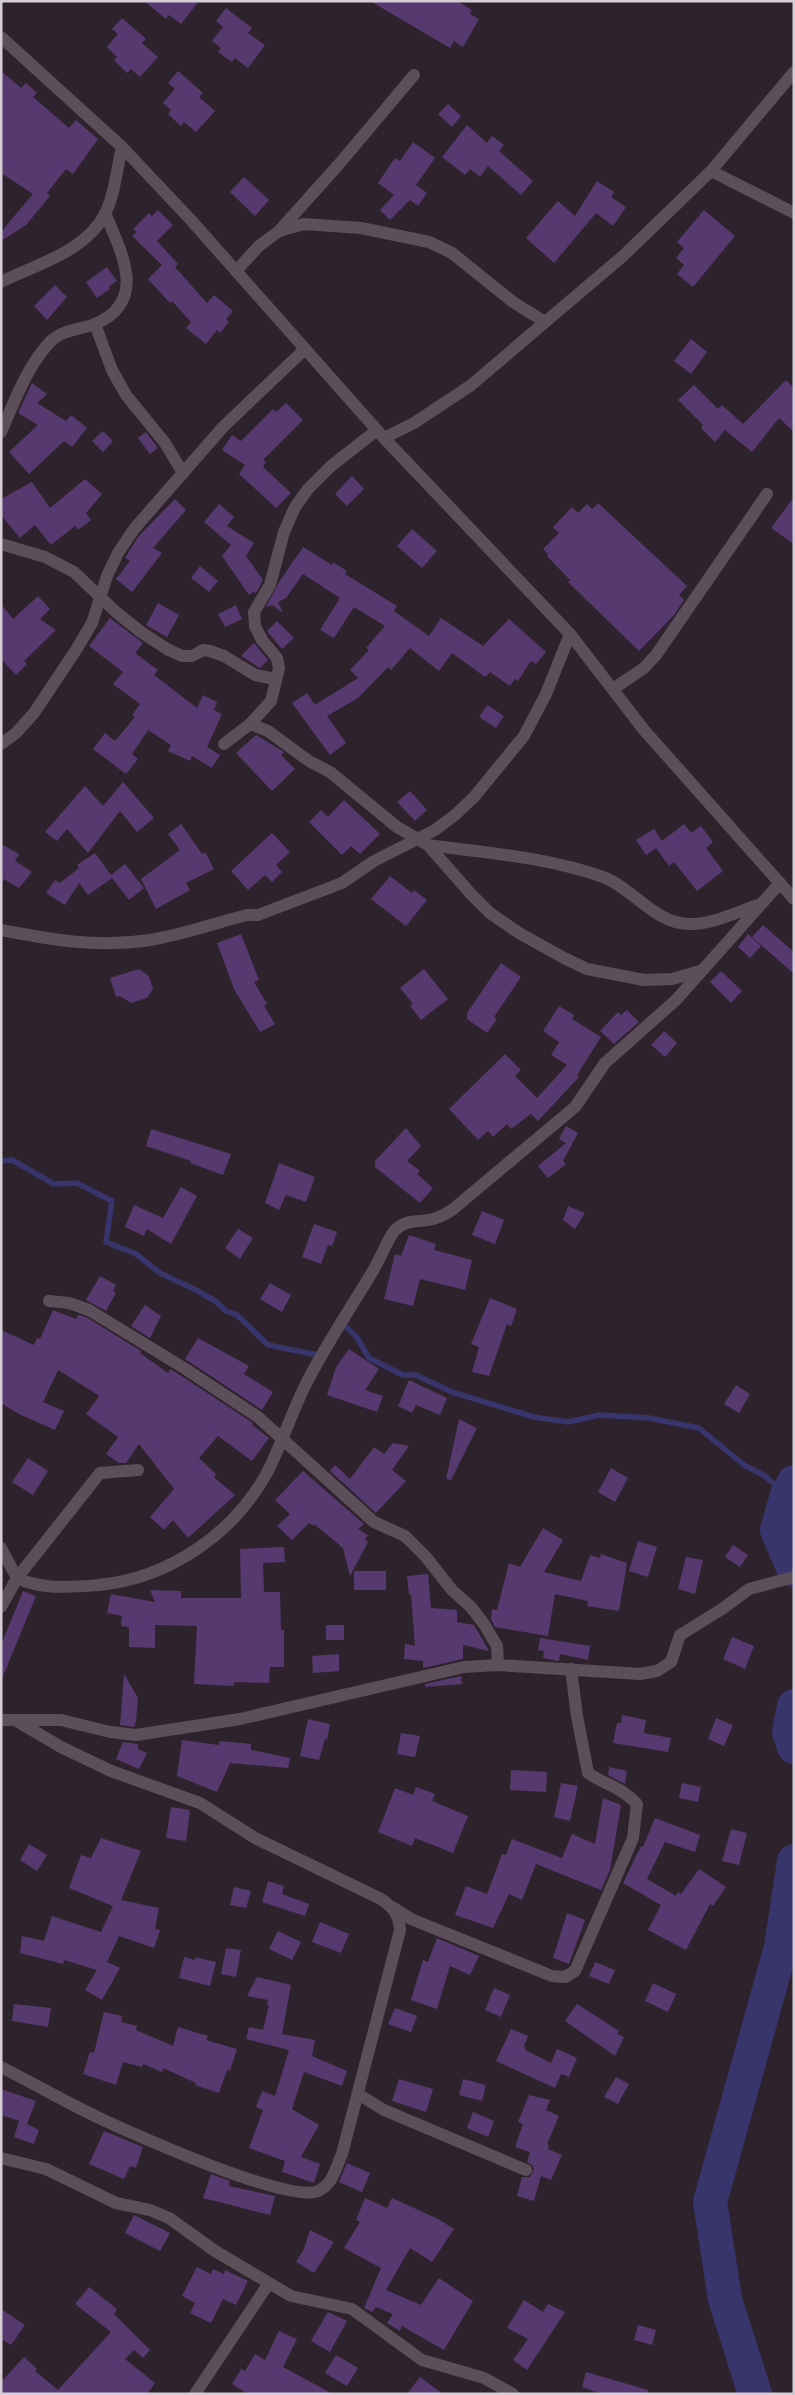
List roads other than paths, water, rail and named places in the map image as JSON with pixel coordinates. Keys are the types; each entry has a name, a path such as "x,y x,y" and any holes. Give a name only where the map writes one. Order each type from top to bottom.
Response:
{"street":[{"path":"1,37 122,147 236,271 380,434 570,634 655,743 794,899"},
{"path":"224,744 250,724 271,701 279,668 277,658 262,640 255,626 254,612 270,585 284,532 295,507 308,489 331,466 380,434 414,423 449,402 623,256 712,171 794,72"},
{"path":"236,271 259,246 279,231 340,164 414,75"},
{"path":"1,282 73,248 97,225 105,213 122,147"},
{"path":"712,171 794,213"},
{"path":"1,432 34,364 50,342 64,332 95,324 110,316 122,302 128,283 125,262 105,213"},
{"path":"279,231 304,224 361,228 429,242 452,253 506,297 545,322"},
{"path":"95,324 112,370 126,395 166,443 183,473"},
{"path":"1,744 16,733 53,685 92,623 102,598 107,576 118,553 134,529 223,427 304,350"},
{"path":"613,689 644,668 656,654 767,494"},
{"path":"1,544 44,557 74,572 141,632 167,649 182,656 192,656 203,650 210,651 224,656 255,675 275,679"},
{"path":"1,930 62,942 131,942 174,935 247,915 258,915 342,883 374,861 415,838 435,830 474,797 524,736 546,694 570,634"},
{"path":"250,724 268,731 309,761 330,772 397,827 428,845 556,864 598,875 606,878 674,922 700,924 763,903"},
{"path":"428,845 490,913 519,933 587,969 644,980 672,979 700,971"},
{"path":"1,1548 17,1578 41,1586 74,1587 109,1584 163,1569 186,1557 213,1538 232,1518 267,1473 309,1377 374,1270 394,1231 402,1224 411,1220 432,1220 446,1213 501,1170 575,1107 605,1063 662,1014 780,883"},
{"path":"49,1301 69,1303 89,1310 231,1398 258,1417 374,1522 405,1536 426,1557 452,1590 471,1607 484,1624 497,1646 498,1665"},
{"path":"1,1607 17,1578 100,1473 138,1470"},
{"path":"1,1720 61,1720 110,1732 136,1735 240,1719 464,1667 498,1665 640,1674 658,1670 671,1662 680,1635 722,1609 749,1589 794,1577"},
{"path":"15,1720 61,1747 111,1771 200,1803 255,1838 391,1906 411,1919 552,1976 565,1977 575,1971 633,1838 637,1804 624,1790 597,1779 588,1773 577,1716 571,1669"},
{"path":"1,2067 106,2120 264,2185 296,2192 317,2192 330,2182 342,2154 358,2094 400,1930 399,1917 391,1906"},
{"path":"358,2094 384,2110 526,2170"},
{"path":"1,2158 46,2169 116,2203 150,2210 169,2218 214,2251 291,2296 352,2309 422,2360 484,2378 513,2394"},
{"path":"195,2394 268,2283"}],"waterway":[{"path":"1,1161 12,1160 54,1184 77,1183 112,1201 106,1242 136,1254 160,1273 215,1301 226,1311 237,1315 268,1345 318,1355 319,1353"},
{"path":"347,1328 356,1336 369,1358 403,1375 416,1375 452,1392 534,1417 568,1422 600,1415 649,1418 699,1428 744,1465 765,1476 787,1495"},
{"path":"794,1482 787,1495 777,1530 794,1570"},
{"path":"794,1706 789,1732 794,1747"},
{"path":"755,2394 725,2299 710,2202 781,1947 794,1861"}]}
